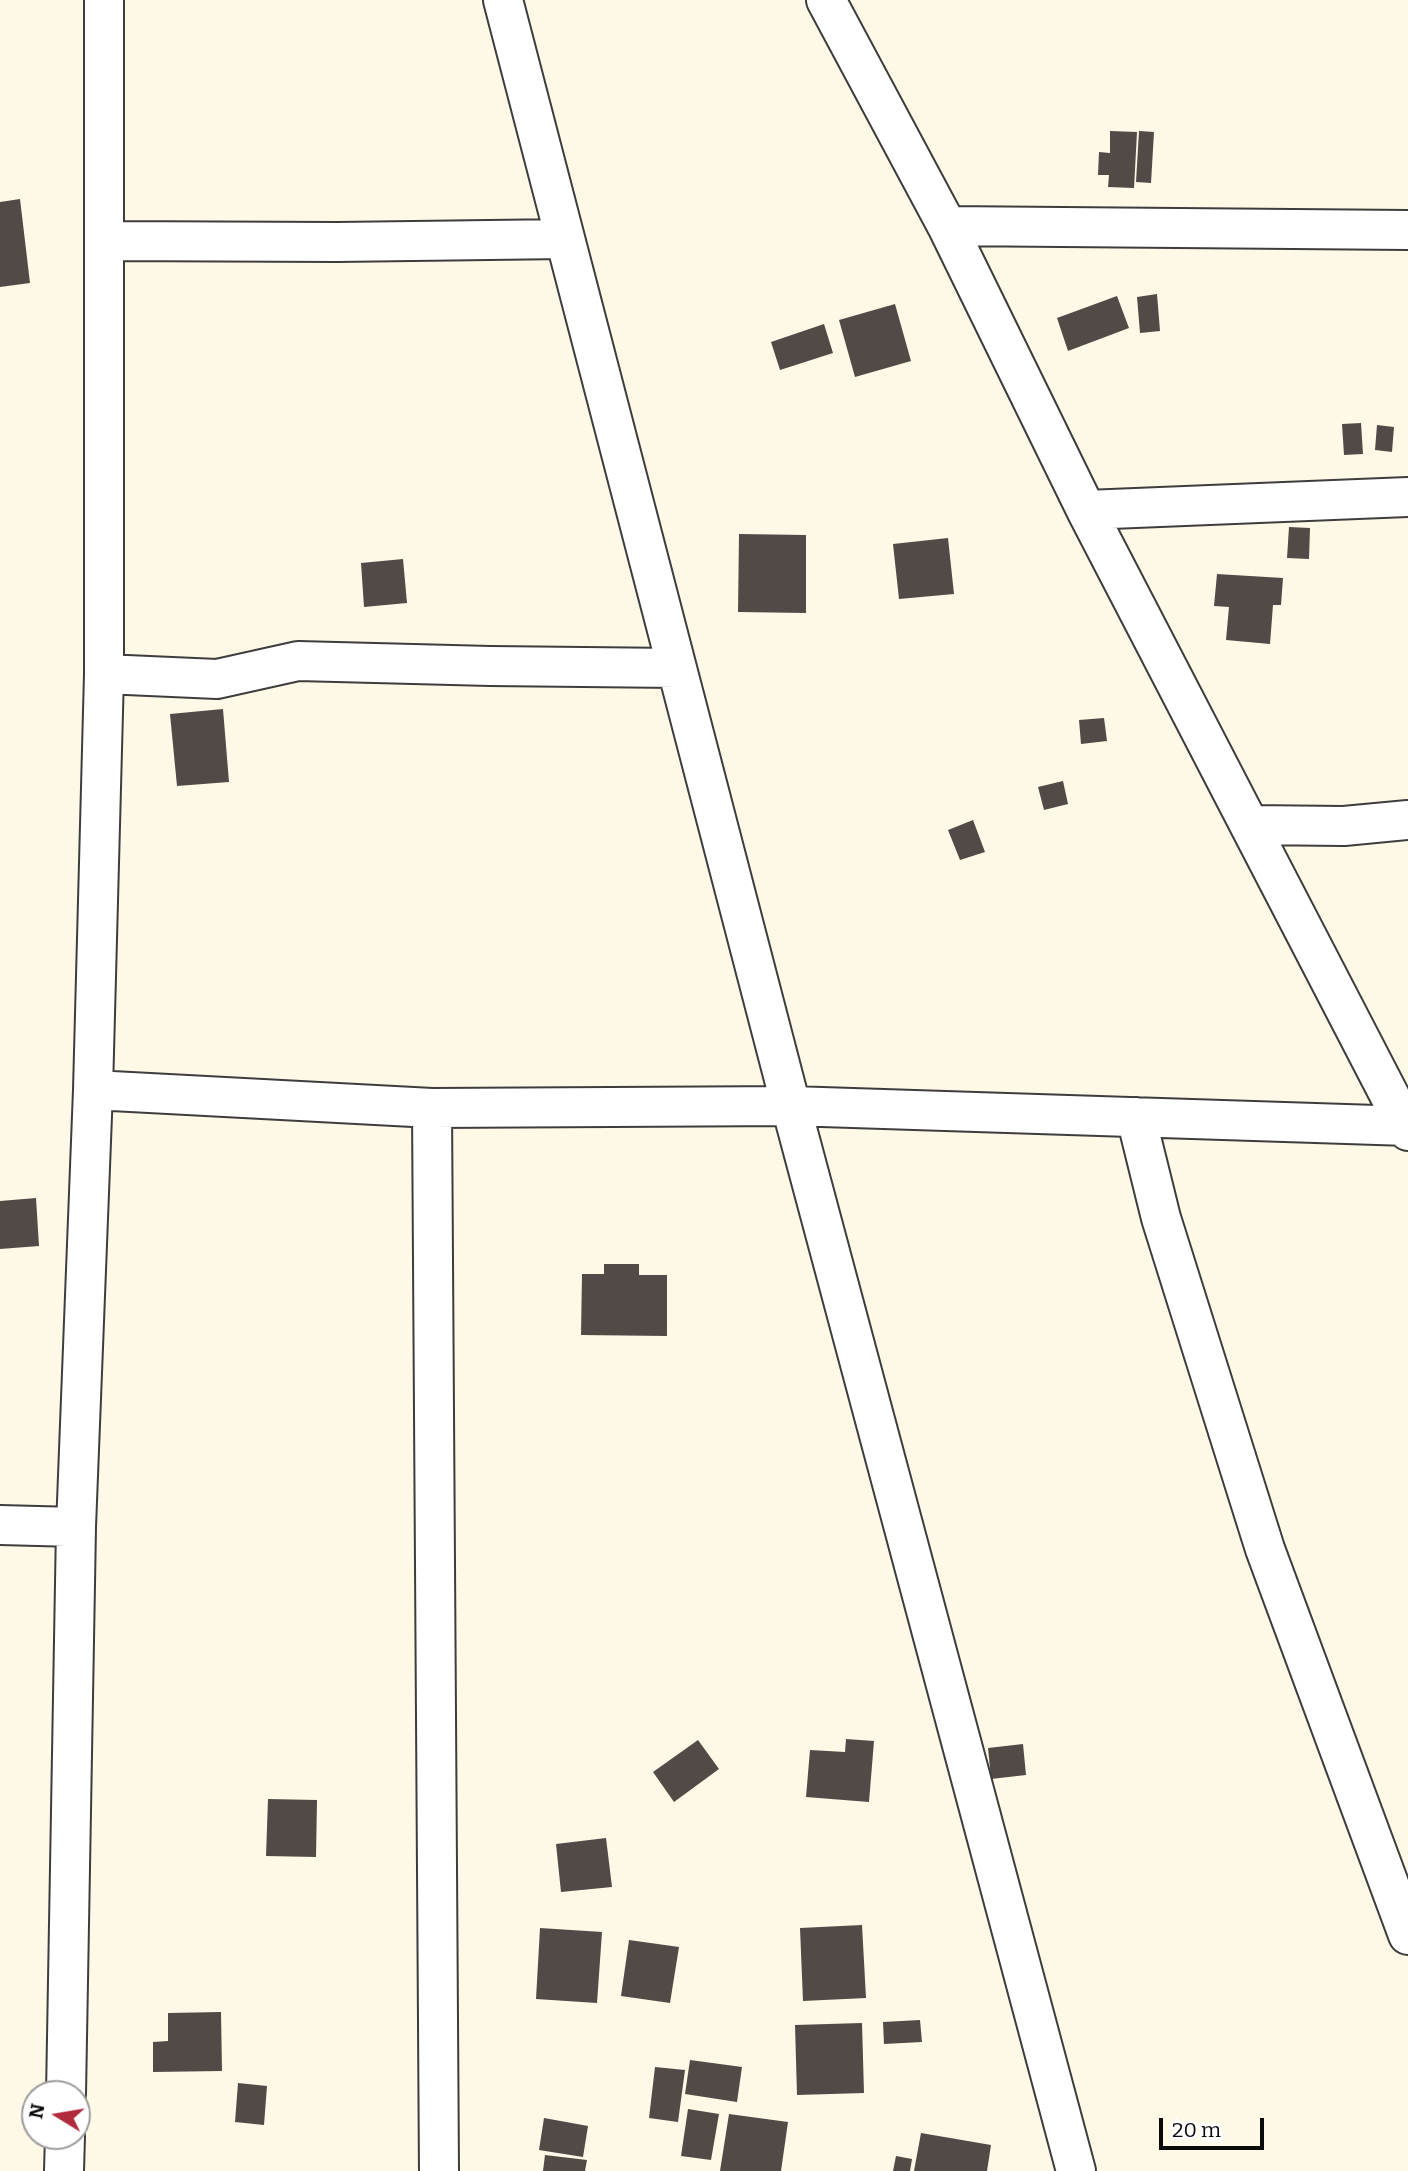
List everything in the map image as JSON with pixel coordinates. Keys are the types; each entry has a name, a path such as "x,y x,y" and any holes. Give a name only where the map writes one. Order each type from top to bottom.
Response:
{"street":[{"path":"65,2080 76,1527 93,1090 104,674 104,0"},
{"path":"503,0 791,1107 1076,2171"},
{"path":"93,1090 432,1108 791,1107 1407,1128 1086,510 947,226 826,0"},
{"path":"947,226 1408,230"},
{"path":"104,241 337,243 565,239"},
{"path":"1086,510 1408,497"},
{"path":"104,674 217,679 298,661 677,667"},
{"path":"1250,825 1343,826 1408,820"},
{"path":"432,1108 439,2171"},
{"path":"1136,1118 1161,1218 1265,1549 1408,1935"},
{"path":"0,1525 76,1527"},
{"path":"64,2171 65,2150"}],"building":[{"path":"1110,131 1137,132 1134,188 1108,187 1109,175 1098,175 1099,152 1110,153"},
{"path":"1139,131 1154,132 1151,183 1136,182"},
{"path":"20,199 30,283 0,287 0,202"},
{"path":"1157,294 1160,331 1140,333 1137,297"},
{"path":"1117,296 1129,328 1068,351 1057,318"},
{"path":"895,304 911,361 855,377 839,320"},
{"path":"824,324 833,353 780,370 771,342"},
{"path":"1361,423 1363,454 1344,455 1342,424"},
{"path":"1377,425 1394,427 1392,452 1375,450"},
{"path":"1289,527 1310,528 1309,559 1287,558"},
{"path":"739,534 806,535 806,613 738,612"},
{"path":"948,538 954,594 899,599 893,544"},
{"path":"403,559 407,603 364,607 361,563"},
{"path":"1217,574 1283,578 1281,605 1273,605 1270,644 1226,640 1229,607 1214,606"},
{"path":"223,709 229,782 177,786 170,714"},
{"path":"1104,718 1107,741 1081,744 1079,720"},
{"path":"1063,781 1068,804 1044,810 1038,787"},
{"path":"973,820 985,852 960,860 948,830"},
{"path":"36,1198 39,1246 0,1249 0,1201"},
{"path":"604,1264 639,1264 639,1275 667,1275 667,1336 581,1335 582,1274 604,1274"},
{"path":"846,1739 874,1741 869,1802 806,1797 810,1750 845,1752"},
{"path":"698,1740 719,1769 674,1802 653,1772"},
{"path":"1023,1744 1026,1775 991,1779 988,1748"},
{"path":"268,1799 317,1800 316,1857 266,1856"},
{"path":"606,1838 612,1887 561,1892 556,1844"},
{"path":"862,1925 866,1998 803,2001 800,1928"},
{"path":"540,1928 602,1932 597,2003 536,1999"},
{"path":"629,1940 679,1947 670,2003 621,1996"},
{"path":"221,2012 222,2071 153,2072 153,2042 168,2041 168,2013"},
{"path":"920,2020 922,2042 884,2044 883,2022"},
{"path":"862,2023 864,2093 797,2095 795,2025"},
{"path":"690,2060 742,2067 737,2102 685,2094"},
{"path":"655,2067 685,2070 678,2122 649,2118"},
{"path":"238,2083 267,2086 264,2125 235,2122"},
{"path":"688,2109 719,2114 711,2160 681,2156"},
{"path":"729,2114 788,2122 781,2171 720,2171"},
{"path":"544,2118 588,2126 583,2157 539,2150"},
{"path":"921,2133 991,2145 987,2171 914,2171"},
{"path":"545,2155 587,2160 585,2171 543,2171"},
{"path":"896,2156 912,2159 910,2171 893,2171"}]}
